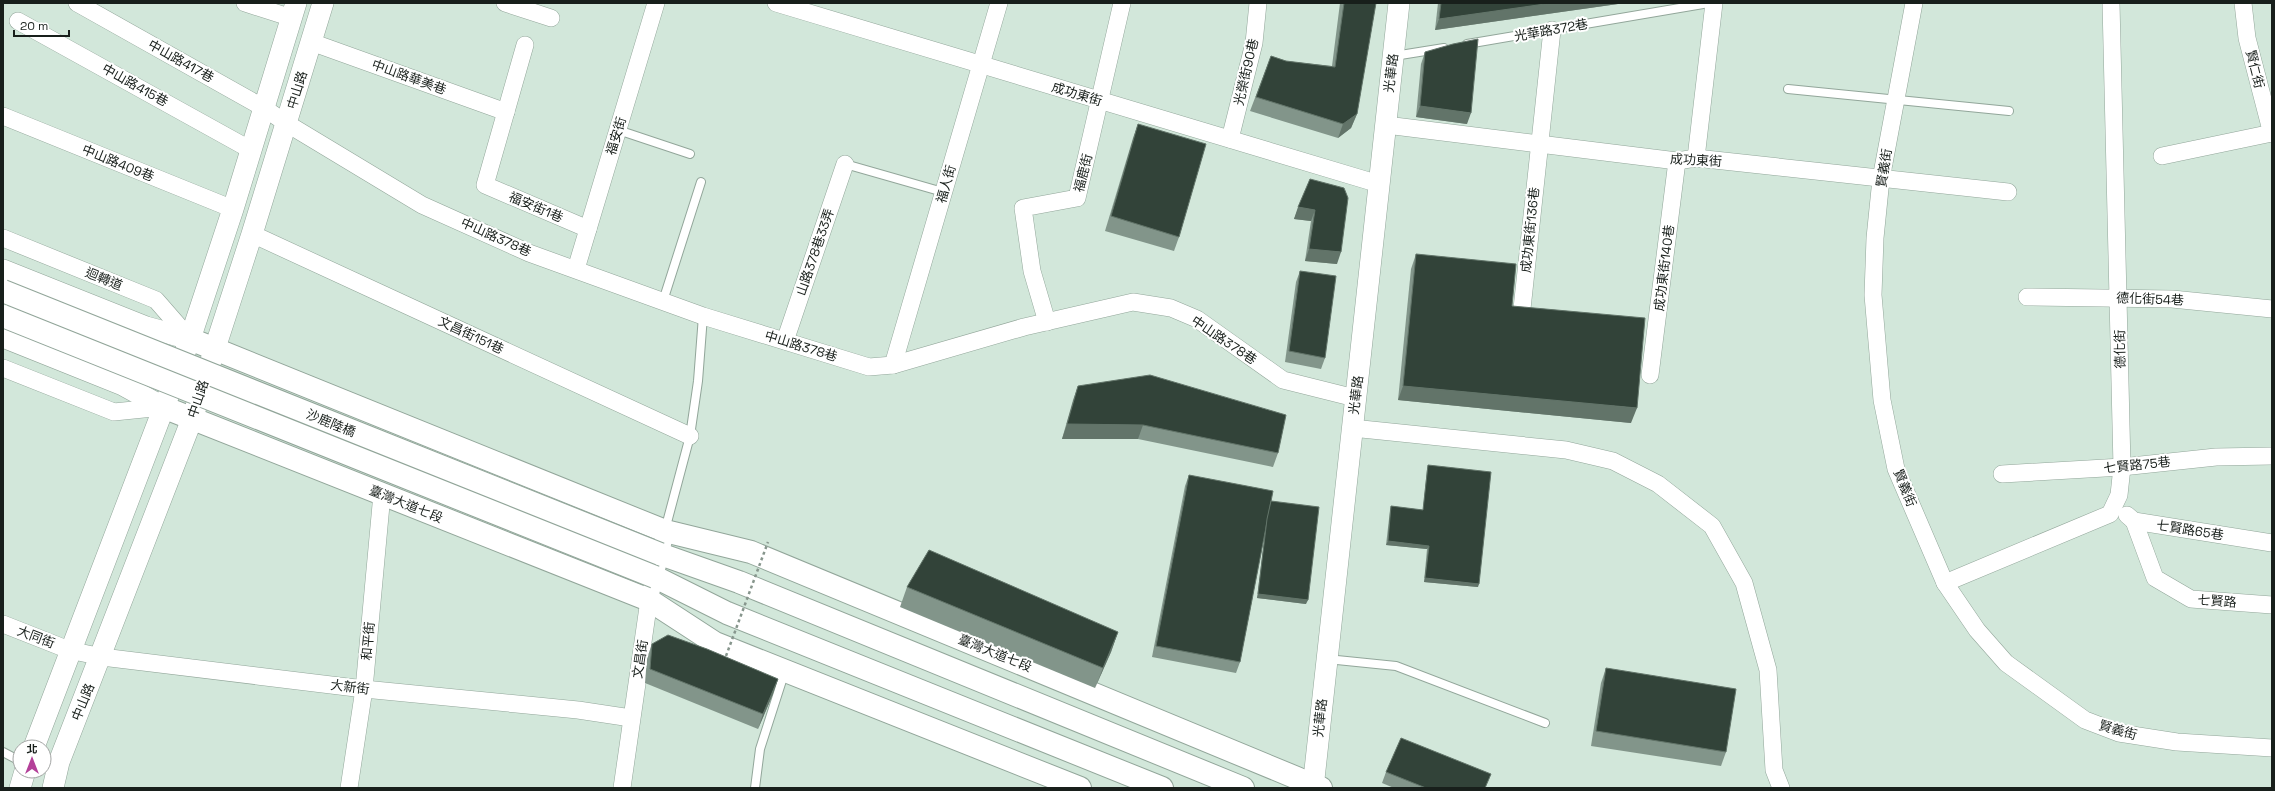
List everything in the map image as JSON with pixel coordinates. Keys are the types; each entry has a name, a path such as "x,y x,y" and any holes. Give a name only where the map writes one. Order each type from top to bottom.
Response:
{"main road":[{"name":"沙鹿陸橋","path":"3,291 660,554"},
{"name":"沙鹿陸橋","path":"3,316 655,577"},
{"name":"臺灣大道七段","path":"190,340 665,531 751,552 1316,787"},
{"name":"臺灣大道七段","path":"164,407 649,600 715,643 1080,788"},
{"name":"臺灣大道七段","path":"665,531 739,582"},
{"name":"臺灣大道七段","path":"660,554 739,582 1243,788"},
{"name":"臺灣大道七段","path":"655,577 727,613 1162,788"},
{"name":"臺灣大道七段","path":"649,600 727,613"}],"street":[{"name":"中山路417巷","path":"77,3 264,108"},
{"path":"245,3 294,10"},
{"name":"中山路","path":"53,788 59,762 102,657 192,419 216,350 323,3"},
{"path":"505,3 551,18"},
{"name":"福安街","path":"576,269 656,3"},
{"name":"成功東街","path":"776,3 1379,184"},
{"name":"福人街","path":"892,365 999,3"},
{"name":"福鹿街","path":"1047,322 1032,271 1022,208 1077,198 1101,101 1122,3"},
{"name":"光榮街90巷","path":"1230,139 1254,43 1258,3"},
{"name":"光華路","path":"1316,787 1326,659 1399,3"},
{"path":"1696,158 1714,3"},
{"name":"賢義街","path":"1914,3 1881,179 1875,238 1873,295 1882,400 1896,469 1945,583 1977,630 2006,663 2085,720 2119,733 2177,742 2272,748"},
{"name":"德化街","path":"1945,583 2110,514 2119,495 2122,467 2111,3"},
{"name":"賢仁街","path":"2243,3 2247,38 2267,100 2272,133"},
{"name":"中山路","path":"37,739 69,650 190,340 233,209 294,10"},
{"name":"中山路415巷","path":"18,21 251,150"},
{"name":"成功東街136巷","path":"1521,318 1552,30"},
{"name":"中山路華美巷","path":"312,42 506,112"},
{"path":"506,112 525,45"},
{"name":"中山路378巷","path":"264,108 286,123 422,205 529,253 703,316 869,367 892,365 1024,327 1132,302 1171,308 1197,319 1282,380 1355,398"},
{"name":"福安街1巷","path":"506,112 485,185 588,229"},
{"name":"中山路409巷","path":"3,117 233,209"},
{"name":"成功東街","path":"1386,125 1677,161 1696,158 2008,192"},
{"path":"2162,156 2272,133"},
{"name":"成功東街140巷","path":"1650,375 1677,161"},
{"name":"山路378巷33弄","path":"785,341 845,164"},
{"name":"文昌街151巷","path":"252,234 690,436"},
{"name":"迴轉道","path":"3,238 156,300 190,340"},
{"path":"3,270 146,328 190,340"},
{"name":"德化街54巷","path":"2027,297 2172,299 2272,309"},
{"path":"3,337 123,385 164,407"},
{"path":"3,368 114,412 164,407"},
{"path":"1352,428 1566,450 1613,461 1658,484 1712,526 1744,583 1768,670 1774,770 1781,788"},
{"name":"七賢路75巷","path":"2002,474 2122,467 2216,457 2272,456"},
{"name":"和平街","path":"349,788 364,689 382,494"},
{"name":"七賢路65巷","path":"2114,505 2134,521 2272,543"},
{"name":"七賢路","path":"2134,521 2154,578 2191,599 2272,605"},
{"name":"文昌街","path":"622,788 649,600 665,531"},
{"name":"大同街","path":"3,624 69,650"},
{"name":"大新街","path":"69,650 102,657 364,689 578,710 631,718"}],"lane":[{"name":"光華路372巷","path":"1393,56 1709,3"},
{"path":"1788,89 2009,112"},
{"path":"618,130 690,154"},
{"path":"845,164 943,192"},
{"path":"663,301 702,182"},
{"path":"665,531 690,436 698,382 703,316"},
{"path":"1326,659 1396,666 1545,723"},
{"path":"755,788 760,749 785,671"},
{"path":"3,752 12,757"}],"path":[{"path":"726,656 768,542"}],"building":[{"path":"1344,3 1376,3 1357,114 1343,124 1256,97 1271,56 1286,61 1335,67"},
{"path":"1441,3 1552,3 1439,19"},
{"path":"1478,39 1471,113 1420,106 1425,52"},
{"path":"1138,124 1206,144 1179,237 1111,216"},
{"path":"1310,179 1344,188 1348,198 1341,252 1309,249 1315,210 1298,207"},
{"path":"1416,254 1516,264 1512,306 1645,318 1637,408 1403,386"},
{"path":"1300,271 1336,276 1325,358 1289,351"},
{"path":"1150,375 1286,415 1278,453 1143,425 1067,424 1078,386"},
{"path":"1428,465 1491,472 1479,584 1425,578 1429,546 1388,541 1391,506 1423,510"},
{"path":"1189,475 1273,491 1240,662 1156,646"},
{"path":"1271,501 1319,507 1308,600 1258,594 1267,519"},
{"path":"929,550 1118,632 1103,668 907,587"},
{"path":"668,635 707,649 778,679 763,714 650,669 652,644"},
{"path":"1606,668 1736,689 1726,752 1596,731"},
{"path":"1401,738 1491,774 1485,788 1426,788 1386,772"}]}
